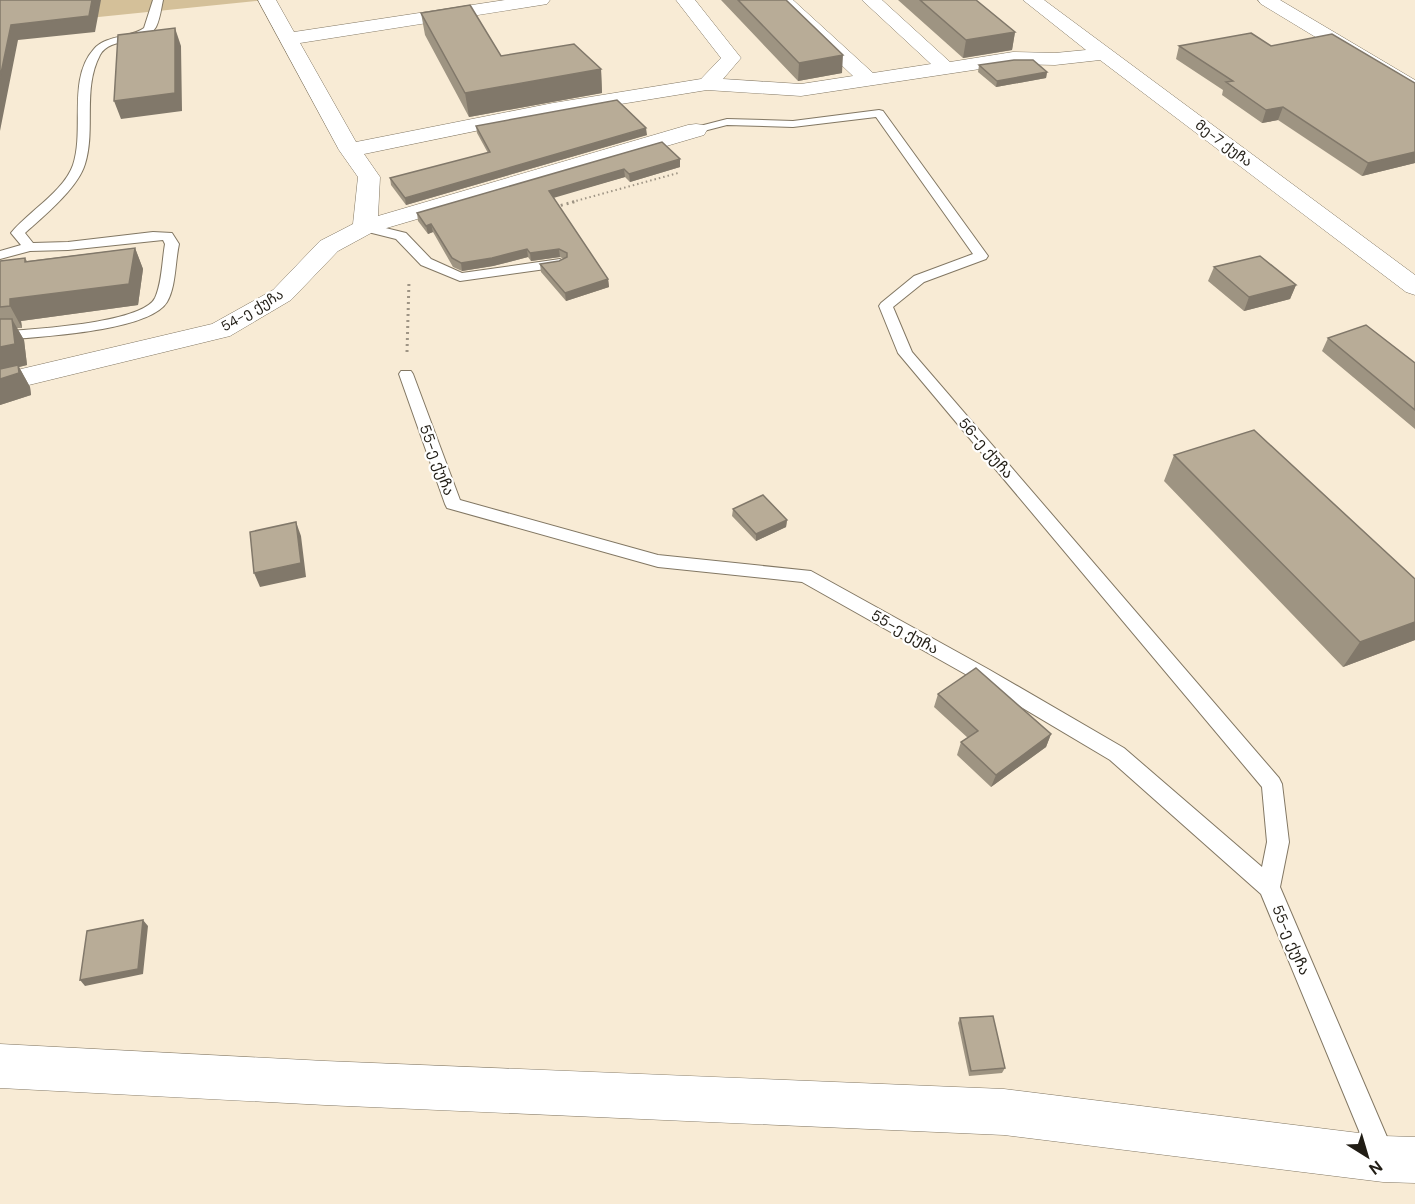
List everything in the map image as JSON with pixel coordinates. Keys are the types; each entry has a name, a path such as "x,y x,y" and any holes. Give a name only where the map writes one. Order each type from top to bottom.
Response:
{"street":[{"path":"267,0 350,150 369,177 365,227"},
{"path":"288,39 541,0"},
{"path":"685,0 731,58 707,84"},
{"path":"782,0 868,79"},
{"path":"871,0 946,68"},
{"name":"მე-7 ქუჩა","path":"1032,0 1415,287"},
{"path":"1267,0 1415,89"},
{"path":"350,150 553,109 707,84 801,90 1013,58 1055,59 1104,54"},
{"name":"54-ე ქუჩა","path":"0,383 221,330 282,295 329,246 365,227 696,130"},
{"path":"0,1066 325,1083 1004,1112 1399,1159"}],"lane":[{"path":"29,246 18,233 48,206 79,167 87,75 96,52 108,44 150,29 158,0"},
{"name":"56-ე ქუჩა","path":"696,130 726,122 793,124 879,113 981,256 919,279 886,306 904,353 1173,665 1272,784 1278,842 1269,888"},
{"path":"365,227 401,236 426,262 459,277 560,263"},
{"path":"0,255 29,246 68,246 153,236 167,237 172,244 160,302 145,315 119,322 0,336"},
{"name":"55-ე ქუჩა","path":"406,374 453,504 657,561 805,576 981,674 1117,754 1269,888 1399,1159"}],"path":[{"path":"544,210 678,173"},
{"path":"406,374 411,246"}],"shaded area":[{"path":"78,0 266,0 0,27"}],"building":[{"path":"0,0 92,0 89,16 11,25 0,78"},
{"path":"738,0 786,0 843,55 799,63"},
{"path":"920,0 976,0 1015,32 966,40"},
{"path":"470,5 501,56 574,44 601,69 465,93 421,13"},
{"path":"175,28 175,93 114,101 118,35"},
{"path":"1251,33 1271,46 1332,34 1415,83 1415,152 1368,163 1283,107 1266,110 1226,82 1233,81 1179,46"},
{"path":"1033,60 1047,72 997,81 979,65"},
{"path":"617,100 646,128 405,198 390,178 490,152 476,126"},
{"path":"662,142 680,159 629,174 624,169 549,191 608,279 565,293 540,264 559,261 567,257 567,253 559,249 530,253 527,249 461,263 452,258 431,224 426,226 417,213"},
{"path":"135,248 129,284 10,299 10,306 0,307 0,261 25,258 25,262"},
{"path":"1260,256 1296,285 1249,297 1214,267"},
{"path":"0,319 12,319 15,344 0,347"},
{"path":"1366,325 1415,363 1415,410 1328,338"},
{"path":"18,365 19,373 0,379 0,369"},
{"path":"1254,430 1415,579 1415,622 1360,642 1174,455"},
{"path":"763,495 787,520 756,534 733,509"},
{"path":"296,522 301,563 254,573 250,532"},
{"path":"976,668 1051,734 996,775 961,742 978,731 938,694"},
{"path":"143,920 138,969 80,980 87,931"},
{"path":"993,1016 1005,1068 971,1071 960,1018"}]}
